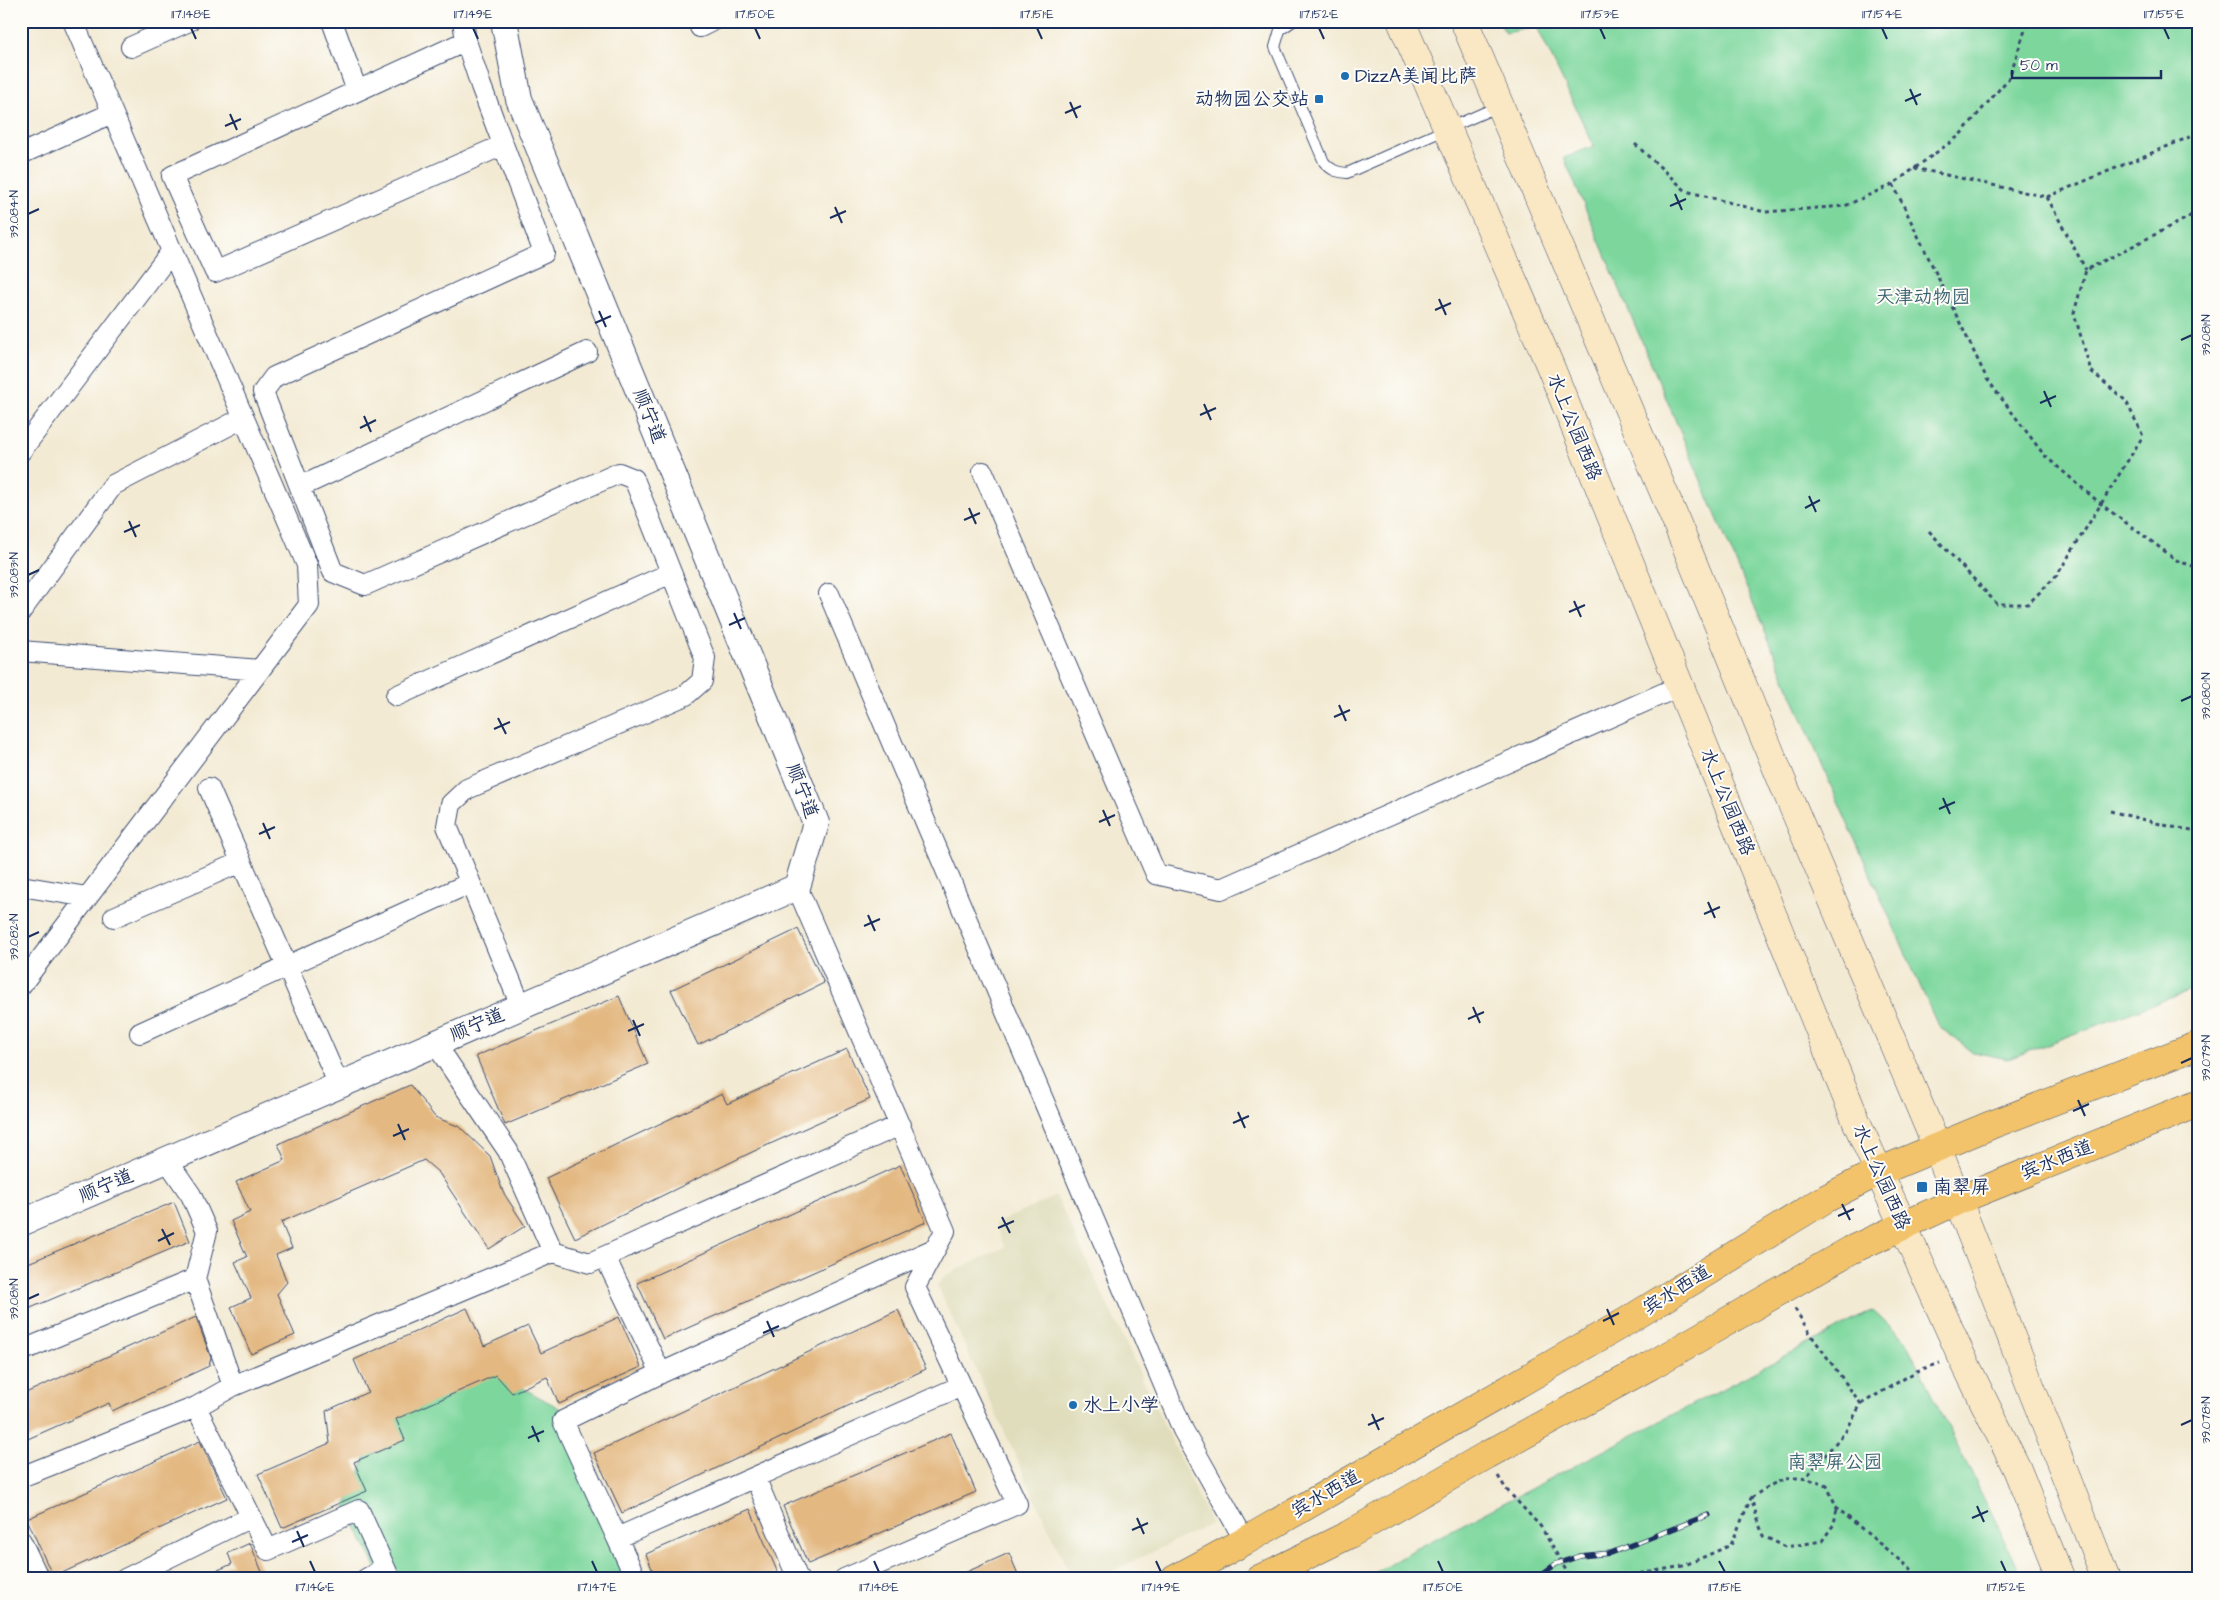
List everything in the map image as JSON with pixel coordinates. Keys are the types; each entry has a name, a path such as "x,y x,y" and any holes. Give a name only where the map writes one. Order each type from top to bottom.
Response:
{"main road":[{"name":"水上公园西路","path":"1401,21 1554,377 1878,1172 1961,1355 2017,1469 2061,1579"},
{"path":"1464,21 1675,519 1782,781 1938,1147 2106,1579"},
{"name":"宾水西道","path":"1175,1579 1245,1541 1627,1321 1827,1198 1878,1172 1938,1147 2199,1046"},
{"name":"宾水西道","path":"1259,1579 1348,1535 1487,1455 1650,1366 1783,1288 1902,1225 2199,1103"}],"street":[{"path":"21,985 309,605 307,565 73,21"},
{"path":"131,47 189,21"},
{"path":"332,21 357,91"},
{"path":"463,21 466,41 544,253 274,377 263,392 333,572 365,585 619,473 634,479 705,658 702,680 686,695 467,789 452,804 447,826 521,1006"},
{"name":"顺宁道","path":"21,1223 797,887 816,823 519,99 504,21"},
{"path":"466,41 172,176 215,272 503,145"},
{"path":"21,154 112,114"},
{"path":"21,451 171,252"},
{"path":"300,487 587,352"},
{"path":"21,611 113,485 243,418"},
{"path":"983,472 1156,874 1221,889 1680,686"},
{"path":"396,696 671,574"},
{"path":"829,594 1183,1430 1245,1541"},
{"path":"21,651 260,670"},
{"path":"209,788 339,1085"},
{"path":"114,917 241,862"},
{"path":"140,1033 470,883"},
{"path":"21,886 87,898"},
{"path":"797,887 945,1231 915,1288 1017,1504 844,1579"},
{"path":"435,1043 508,1151 553,1252"},
{"path":"21,1477 196,1407 233,1386 553,1252 590,1263 900,1125"},
{"path":"166,1160 191,1195 207,1231 195,1279 233,1386"},
{"path":"636,1579 563,1421 661,1373 936,1248"},
{"path":"605,1256 661,1373"},
{"path":"21,1351 195,1279"},
{"path":"617,1538 961,1386"},
{"path":"196,1407 268,1550 358,1510 388,1573 366,1579"},
{"path":"755,1478 798,1579"},
{"path":"125,1579 251,1517"},
{"path":"1284,1579 1348,1535"},
{"path":"21,1541 39,1579"}],"lane":[{"path":"1294,21 1280,30 1276,47 1324,162 1329,168 1337,172 1346,173 1501,106"}],"path":[{"path":"1635,144 1686,191 1765,212 1846,206 1893,184 1959,136 2009,78 2028,21"},
{"path":"1914,168 2047,197 2199,133"},
{"path":"1893,184 1987,380 2044,455 2102,506 2178,561 2199,568"},
{"path":"1929,531 1998,604 2028,604 2056,575 2102,506 2143,436 2126,401 2091,371 2074,313 2086,270 2047,197"},
{"path":"2086,270 2189,217 2199,206"},
{"path":"2110,811 2172,827 2199,831"},
{"path":"1783,1288 1811,1335 1861,1404"},
{"path":"1806,1477 1846,1431 1861,1404 1917,1371 1961,1355"},
{"path":"1609,1579 1683,1566 1731,1545 1751,1498 1776,1482 1806,1477 1827,1486 1837,1508 1922,1579"},
{"path":"1506,1489 1541,1527 1571,1579"},
{"path":"1751,1498 1763,1536 1786,1547 1822,1541 1834,1524 1837,1508"}],"shaded area":[{"name":"水上小学","path":"1056,1196 1211,1524 1095,1579 1072,1579 937,1285 946,1275 1005,1247 995,1224"}],"green space":[{"name":"天津动物园","path":"1499,21 2199,21 2199,987 2008,1059 1973,1052 1938,1026 1830,784 1564,158 1594,146 1537,27 1505,33"},
{"name":"南翠屏公园","path":"1873,1310 1905,1340 2004,1539 2021,1579 1366,1579 1408,1553"},
{"path":"484,1367 563,1410 634,1579 382,1579 346,1506 382,1416"}],"building":[{"path":"798,929 824,983 698,1045 671,990"},
{"path":"619,996 648,1064 505,1125 476,1056"},
{"path":"847,1049 870,1099 750,1153 575,1238 546,1178 722,1094 727,1104"},
{"path":"410,1085 435,1117 460,1127 490,1156 503,1192 525,1226 489,1249 439,1173 424,1160 281,1222 292,1248 276,1255 287,1282 277,1294 295,1335 251,1354 231,1307 251,1298 235,1262 247,1257 231,1221 250,1212 236,1182 285,1160 278,1144"},
{"path":"900,1165 926,1222 663,1339 637,1283"},
{"path":"174,1202 190,1241 21,1312 21,1266"},
{"path":"467,1308 484,1346 528,1326 541,1353 619,1317 641,1367 559,1404 547,1377 512,1393 496,1375 396,1419 405,1440 354,1462 367,1491 282,1528 258,1474 330,1443 326,1411 368,1392 354,1360"},
{"path":"898,1310 926,1369 622,1513 594,1453"},
{"path":"196,1317 211,1358 209,1366 112,1411 109,1403 21,1442 21,1395"},
{"path":"951,1433 976,1492 808,1564 783,1506"},
{"path":"200,1441 227,1498 53,1577 27,1519"},
{"path":"750,1509 778,1573 765,1579 656,1579 646,1554"},
{"path":"250,1543 265,1579 197,1579 232,1564 228,1553"},
{"path":"1009,1553 1020,1579 951,1579"}],"railway":[{"path":"1535,1579 1556,1564 1580,1556 1611,1553 1708,1515"}],"place":[{"name":"DizzA美闻比萨","path":"1345,76"},
{"name":"动物园公交站","path":"1319,99"},
{"name":"南翠屏","path":"1922,1187"},
{"name":"水上小学","path":"1073,1405"}]}
